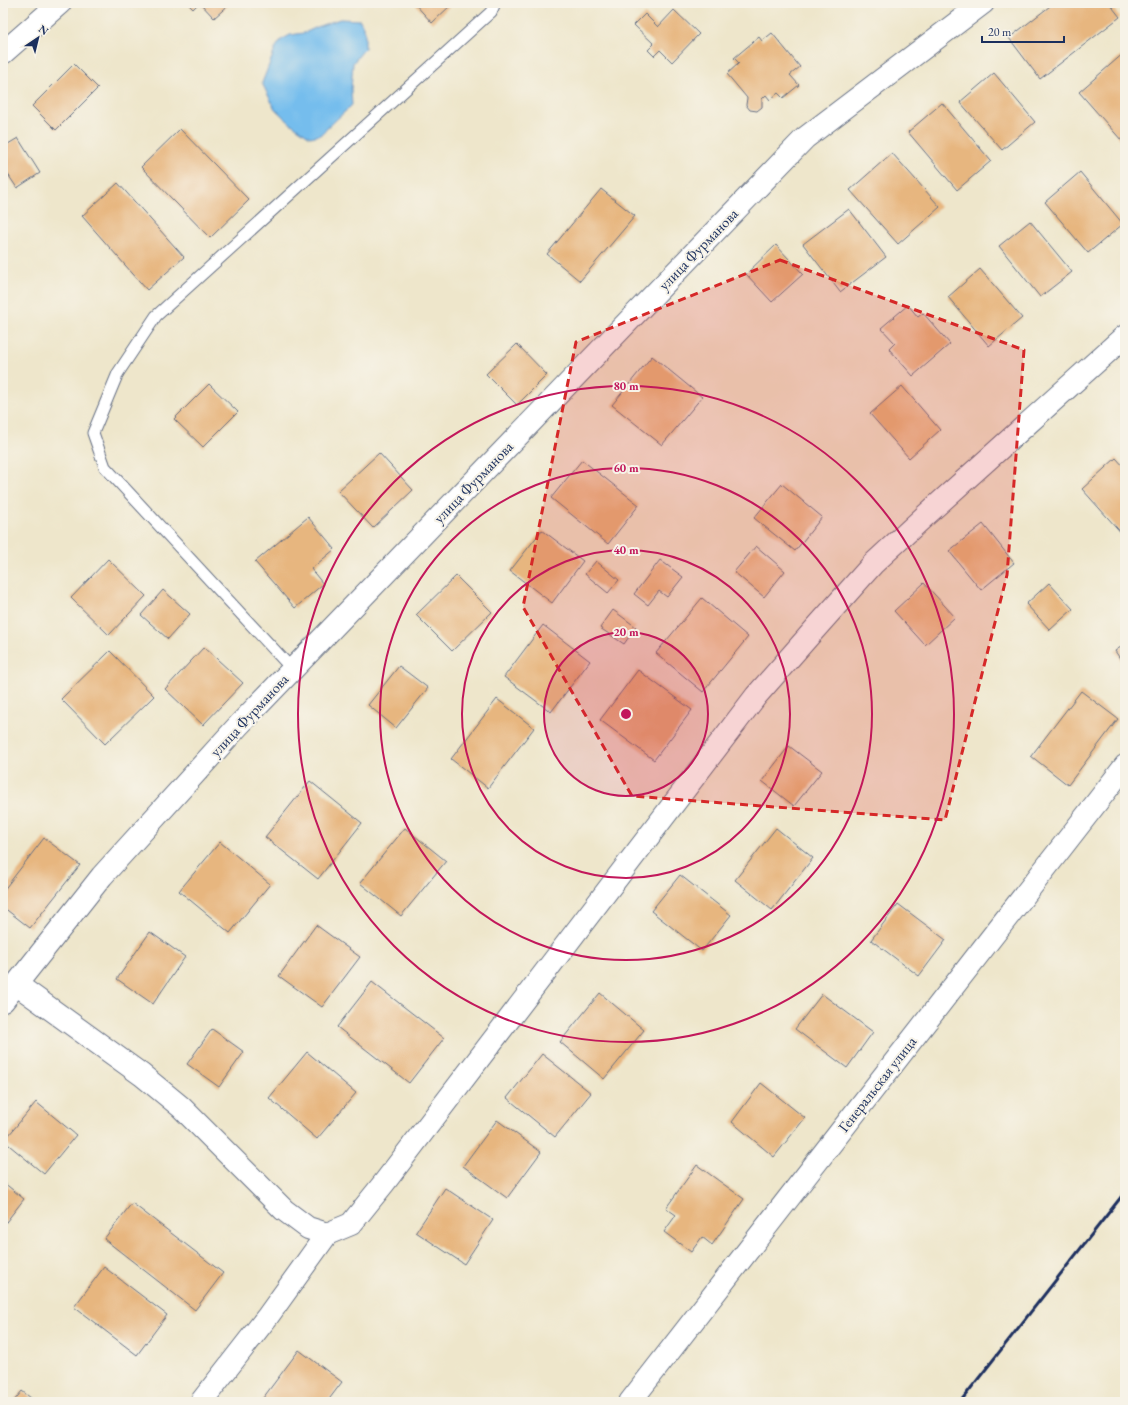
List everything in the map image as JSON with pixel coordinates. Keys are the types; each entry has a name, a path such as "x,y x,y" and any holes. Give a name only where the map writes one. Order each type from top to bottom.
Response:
{"street":[{"path":"3,53 60,3"},
{"name":"улица Фурманова","path":"3,1001 102,876 238,726 806,138 983,3"},
{"path":"201,1402 268,1316 328,1234 351,1224 374,1195 756,696 814,628 884,554 1125,336"},
{"name":"Генеральская улица","path":"630,1402 1125,766"},
{"path":"16,984 142,1075 181,1107 284,1210 308,1228 328,1234"}],"lane":[{"path":"292,669 105,467 93,433 118,373 156,316 491,12 495,3"}],"highlighted area":[{"path":"780,260 1024,350 1007,575 945,820 632,796 523,607 576,342"}],"water":[{"path":"340,19 360,20 365,31 365,48 353,63 351,90 352,105 320,135 310,137 290,123 275,109 262,83 276,47 281,40 290,35 304,33"}],"building":[{"path":"187,3 199,3 193,9"},
{"path":"200,3 231,3 214,18"},
{"path":"414,3 453,3 432,23"},
{"path":"1054,3 1109,3 1120,17 1040,79 1009,38"},
{"path":"674,10 699,34 672,62 660,50 654,56 648,50 654,44 634,25 645,14 658,27"},
{"path":"772,33 800,67 790,75 799,85 783,98 778,93 770,100 766,95 762,99 762,107 757,111 750,110 746,105 747,98 727,74 739,63 734,58 759,37 762,41"},
{"path":"1125,52 1125,138 1122,141 1079,92"},
{"path":"74,64 98,88 56,130 32,106"},
{"path":"994,73 1035,122 1002,150 960,102"},
{"path":"942,103 991,161 957,190 908,132"},
{"path":"180,129 249,200 210,238 141,167"},
{"path":"18,138 40,173 17,188 3,167 3,147"},
{"path":"892,153 940,207 898,244 850,190"},
{"path":"1080,172 1123,224 1088,253 1045,202"},
{"path":"118,183 184,257 147,290 82,216"},
{"path":"601,189 635,216 580,281 547,254"},
{"path":"849,209 886,257 840,292 803,244"},
{"path":"1030,221 1072,272 1040,297 999,246"},
{"path":"776,245 803,274 772,302 746,274"},
{"path":"980,269 1022,318 989,346 948,297"},
{"path":"908,305 918,317 923,313 950,344 913,376 889,349 895,343 881,328"},
{"path":"517,344 547,375 517,405 486,374"},
{"path":"652,356 702,397 662,445 612,405"},
{"path":"209,384 238,412 203,447 174,419"},
{"path":"902,386 940,430 909,458 870,414"},
{"path":"379,453 413,490 373,528 338,491"},
{"path":"1116,458 1125,468 1125,537 1082,489"},
{"path":"582,460 639,505 608,544 551,498"},
{"path":"782,484 822,517 795,551 754,518"},
{"path":"308,517 335,549 311,569 323,584 295,608 255,562"},
{"path":"983,524 1014,563 981,590 949,551"},
{"path":"542,530 583,561 552,603 510,571"},
{"path":"756,546 785,571 764,597 734,572"},
{"path":"108,559 146,596 109,635 71,598"},
{"path":"660,560 683,577 667,597 659,591 648,605 634,594"},
{"path":"596,561 619,580 608,593 585,574"},
{"path":"456,576 492,612 452,651 416,615"},
{"path":"924,583 955,617 925,645 894,611"},
{"path":"1049,583 1073,609 1050,630 1026,604"},
{"path":"163,590 190,614 168,639 141,615"},
{"path":"702,598 748,637 703,692 656,653"},
{"path":"613,610 636,627 624,644 600,628"},
{"path":"543,625 590,661 551,712 504,677"},
{"path":"1125,644 1125,666 1115,651"},
{"path":"204,647 243,683 203,725 165,689"},
{"path":"110,651 154,696 105,744 61,699"},
{"path":"399,666 428,688 396,728 368,705"},
{"path":"638,670 692,710 654,760 600,720"},
{"path":"1081,691 1118,719 1068,785 1031,756"},
{"path":"497,699 534,728 488,788 451,759"},
{"path":"789,746 822,771 794,806 762,781"},
{"path":"310,781 362,823 318,879 265,837"},
{"path":"405,828 446,861 401,916 360,883"},
{"path":"776,828 813,858 772,910 735,880"},
{"path":"44,838 80,865 30,928 3,907 3,891"},
{"path":"220,842 270,884 230,933 179,891"},
{"path":"680,875 731,915 702,951 651,911"},
{"path":"898,904 946,940 919,976 871,940"},
{"path":"316,925 360,957 322,1007 279,976"},
{"path":"150,932 185,957 153,1004 117,979"},
{"path":"372,982 444,1038 409,1083 337,1027"},
{"path":"600,993 644,1030 604,1079 560,1042"},
{"path":"822,994 873,1032 847,1068 795,1029"},
{"path":"212,1029 244,1052 219,1087 187,1064"},
{"path":"307,1052 356,1093 317,1139 269,1098"},
{"path":"542,1054 591,1093 555,1137 507,1098"},
{"path":"761,1083 805,1118 774,1157 732,1122"},
{"path":"36,1102 76,1135 44,1174 4,1141"},
{"path":"497,1120 541,1152 507,1198 463,1166"},
{"path":"697,1165 744,1199 712,1245 702,1237 691,1252 664,1232 676,1215 666,1208"},
{"path":"3,1182 24,1199 3,1226"},
{"path":"445,1188 493,1220 464,1264 416,1232"},
{"path":"132,1203 223,1273 195,1310 104,1239"},
{"path":"104,1267 167,1315 137,1355 74,1307"},
{"path":"299,1350 342,1382 327,1402 260,1402"},
{"path":"22,1391 36,1402 13,1402"}],"railway":[{"path":"960,1402 1125,1192"}]}
